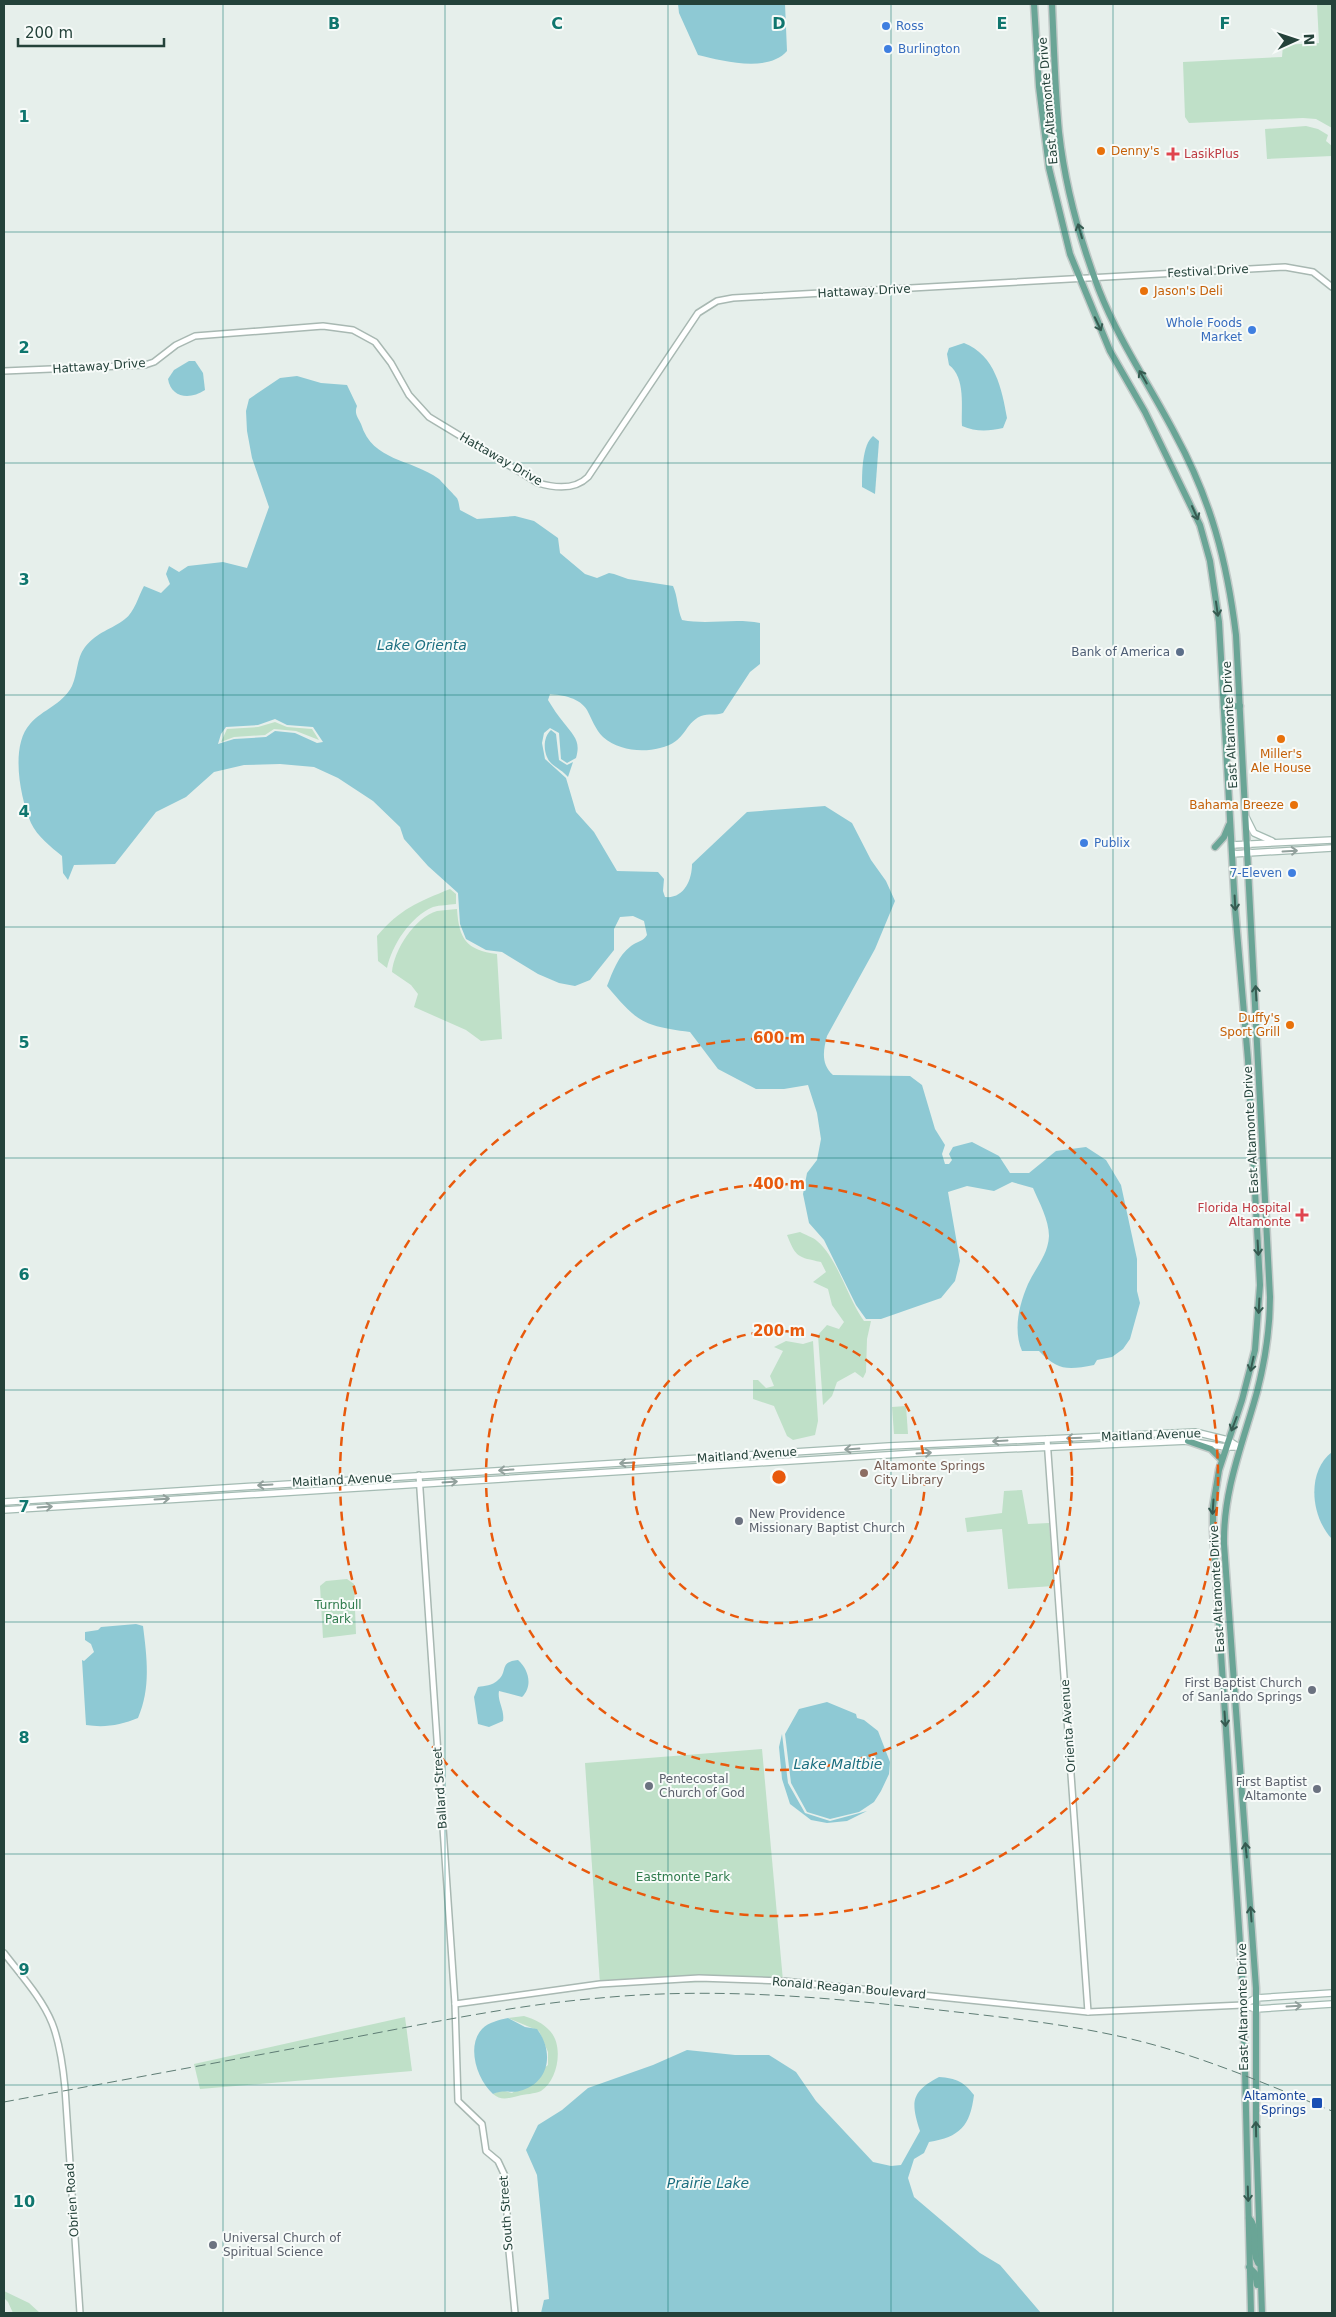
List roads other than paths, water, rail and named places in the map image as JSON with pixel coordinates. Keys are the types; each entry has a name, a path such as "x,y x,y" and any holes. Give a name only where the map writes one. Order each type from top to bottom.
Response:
{"main road":[{"name":"East Altamonte Drive","path":"1034,4 1039,87 1049,168 1061,221 1079,279 1110,351 1145,412 1200,525 1210,561 1219,622 1232,854 1248,1060 1260,1285 1256,1342 1247,1386 1221,1459 1213,1506 1215,1578 1244,2005 1246,2163 1251,2313"},
{"name":"East Altamonte Drive","path":"1052,4 1060,133 1073,208 1095,278 1112,322 1176,434 1213,517 1224,555 1232,597 1246,816 1270,1297 1264,1360 1255,1397 1230,1479 1225,1519 1227,1587 1249,1876 1256,1998 1257,2152 1262,2313"},
{"path":"1224,706 1240,706"},
{"path":"1246,816 1254,833 1265,840 1279,843"},
{"path":"1215,846 1224,837 1230,822"},
{"path":"1232,845 1332,840"},
{"path":"1232,854 1332,848"},
{"path":"1256,1200 1261,1204 1266,1213"},
{"path":"1258,1326 1266,1344"},
{"path":"1256,1342 1264,1360"},
{"name":"Maitland Avenue","path":"4,1502 889,1446 1195,1432 1228,1440 1239,1447"},
{"path":"1188,1440 1211,1448 1221,1459"},
{"name":"Maitland Avenue","path":"4,1510 918,1453 1188,1440 1225,1447 1239,1447"},
{"path":"1215,1578 1222,1580 1227,1587"},
{"path":"1220,1653 1232,1664"},
{"path":"1221,1664 1233,1677"},
{"path":"1228,1763 1235,1768 1240,1776"},
{"path":"1235,1865 1240,1872 1249,1876"},
{"name":"Ronald Reagan Boulevard","path":"1244,2005 1256,1998 1332,1993"},
{"name":"Ronald Reagan Boulevard","path":"1244,2005 1256,2009 1332,2004"},
{"path":"1246,2139 1257,2152"},
{"path":"1246,2163 1258,2177"},
{"path":"1248,2217 1254,2225 1254,2254 1260,2265"},
{"path":"1249,2267 1256,2276 1258,2301 1262,2305"}],"street":[{"name":"Festival Drive","path":"1079,279 1285,267 1306,269 1320,276 1332,287"},
{"name":"Hattaway Drive","path":"4,371 145,365 154,362 185,340 207,334 323,326 346,328 362,333 375,342 391,363 409,395 430,417 538,483 551,487 572,486 588,477 698,313 717,301 1079,279"},
{"name":"Orienta Avenue","path":"1047,1439 1088,2012"},
{"name":"Ballard Street","path":"419,1476 455,2004 458,2102"},
{"name":"Obrien Road","path":"4,1953 39,1999 52,2022 65,2088 80,2313"},
{"name":"Ronald Reagan Boulevard","path":"455,2004 600,1984 726,1978 783,1981 1088,2012 1244,2005"},
{"name":"South Street","path":"458,2102 482,2124 486,2151 503,2167 515,2313"}],"water":[{"path":"678,4 785,4 787,51 779,58 757,64 744,64 698,55 679,13"},
{"path":"964,343 975,348 983,356 995,374 1003,396 1007,418 1003,428 982,430 962,426 960,385 958,377 949,365 947,354 949,348"},
{"path":"189,361 195,361 203,373 205,390 187,396 173,390 168,379 174,370"},
{"name":"Lake Orienta","path":"297,376 321,383 347,385 357,406 358,417 374,446 383,453 428,472 439,479 457,498 460,510 477,519 515,516 534,521 558,538 560,553 585,574 597,578 609,573 628,579 673,586 682,620 760,623 760,664 750,672 723,713 704,715 695,719 675,742 669,745 660,748 638,750 623,748 603,737 587,710 576,700 566,696 550,694 548,700 576,739 578,747 576,758 567,763 561,759 559,733 550,728 544,733 542,743 545,759 566,778 576,812 594,832 617,871 658,872 664,879 663,891 665,897 672,897 682,892 688,882 692,864 747,812 825,806 852,823 871,860 886,881 895,901 875,949 827,1036 824,1052 826,1066 833,1075 910,1076 922,1085 935,1129 945,1145 942,1154 945,1164 949,1164 952,1160 949,1154 953,1147 972,1142 999,1156 1010,1173 1029,1173 1056,1151 1086,1147 1106,1160 1121,1185 1137,1259 1137,1291 1140,1303 1130,1339 1123,1349 1112,1357 1097,1360 1094,1365 1077,1368 1058,1366 1039,1351 1022,1351 1018,1335 1018,1318 1022,1300 1046,1249 1049,1230 1046,1217 1033,1188 1012,1182 994,1191 967,1186 948,1192 960,1261 955,1281 941,1298 881,1319 866,1319 856,1305 824,1240 809,1223 803,1194 807,1173 817,1160 821,1139 817,1113 808,1085 784,1089 756,1089 718,1069 690,1032 661,1027 642,1020 626,1008 607,986 616,964 623,954 647,935 644,921 633,916 620,917 614,929 614,950 590,980 575,986 559,983 538,974 502,952 486,950 466,939 460,924 458,893 428,866 404,839 400,827 373,801 338,778 314,767 280,764 244,765 214,772 186,797 156,812 115,864 74,865 68,880 63,873 62,856 37,832 31,823 23,800 19,758 20,745 24,734 35,719 68,692 74,681 80,656 85,647 95,637 120,623 128,616 134,608 144,586 161,593 170,584 166,574 169,566 179,572 188,566 223,562 247,568 269,507 252,458 247,431 246,411 249,399 280,378","holes":["275,719 287,725 313,727 323,742 317,743 295,733 275,731 266,737 234,739 218,744 221,734 226,727 258,725"]},
{"path":"873,436 879,441 875,494 862,487 865,452 869,440"},
{"path":"551,730 556,734 559,760 567,765 573,762 568,777 549,761 545,752 546,738"},
{"path":"1332,1452 1332,1539 1319,1519 1314,1495 1318,1471"},
{"path":"136,1624 143,1626 147,1673 145,1695 138,1718 113,1725 86,1725 82,1660 84,1661 94,1652 91,1644 85,1640 85,1632 98,1630 101,1627"},
{"path":"518,1660 527,1673 528,1688 525,1693 522,1697 499,1691 503,1721 489,1727 478,1724 474,1697 478,1687 488,1685 501,1678 506,1665"},
{"name":"Lake Maltbie","path":"827,1702 856,1714 857,1718 864,1720 878,1731 890,1762 889,1774 874,1802 859,1812 830,1819 807,1812 791,1783 785,1734 799,1709"},
{"path":"782,1734 788,1783 805,1813 830,1821 867,1811 847,1821 827,1823 811,1820 790,1804 782,1779 779,1747"},
{"path":"508,2018 525,2027 537,2029 546,2046 546,2064 544,2072 532,2085 519,2091 493,2094 487,2088 478,2072 474,2053 475,2044 477,2036 482,2029 494,2022"},
{"name":"Prairie Lake","path":"687,2050 735,2055 769,2055 796,2072 816,2101 873,2162 891,2166 901,2165 920,2131 914,2106 918,2093 929,2082 939,2077 950,2078 963,2084 974,2095 970,2115 962,2128 956,2133 940,2140 929,2142 924,2153 914,2159 908,2178 914,2197 980,2253 1000,2265 1041,2313 541,2313 544,2300 549,2299 548,2286 537,2175 526,2150 538,2125 562,2110 588,2088 653,2065"}],"railway":[{"path":"4,2102 504,2010 568,2001 685,1993 770,1995 897,2005 1018,2019 1096,2031 1194,2057 1332,2111"}],"place":[{"name":"Ross","path":"886,26"},
{"name":"Burlington","path":"888,49"},
{"name":"Denny's","path":"1101,151"},
{"name":"LasikPlus","path":"1173,154"},
{"name":"Jason's Deli","path":"1144,291"},
{"name":"Whole Foods Market","path":"1252,330"},
{"name":"Bank of America","path":"1180,652"},
{"name":"Miller's Ale House","path":"1281,739"},
{"name":"Bahama Breeze","path":"1294,805"},
{"name":"Publix","path":"1084,843"},
{"name":"7-Eleven","path":"1292,873"},
{"name":"Duffy's Sport Grill","path":"1290,1025"},
{"name":"Florida Hospital Altamonte","path":"1302,1215"},
{"name":"Altamonte Springs City Library","path":"864,1473"},
{"name":"New Providence Missionary Baptist Church","path":"739,1521"},
{"name":"First Baptist Church of Sanlando Springs","path":"1312,1690"},
{"name":"Pentecostal Church of God","path":"649,1786"},
{"name":"First Baptist Altamonte","path":"1317,1789"},
{"name":"Altamonte Springs","path":"1317,2103"},
{"name":"Universal Church of Spiritual Science","path":"213,2245"}],"park label":[{"name":"Turnbull Park","path":"338,1612"},
{"name":"Eastmonte Park","path":"683,1877"}]}
